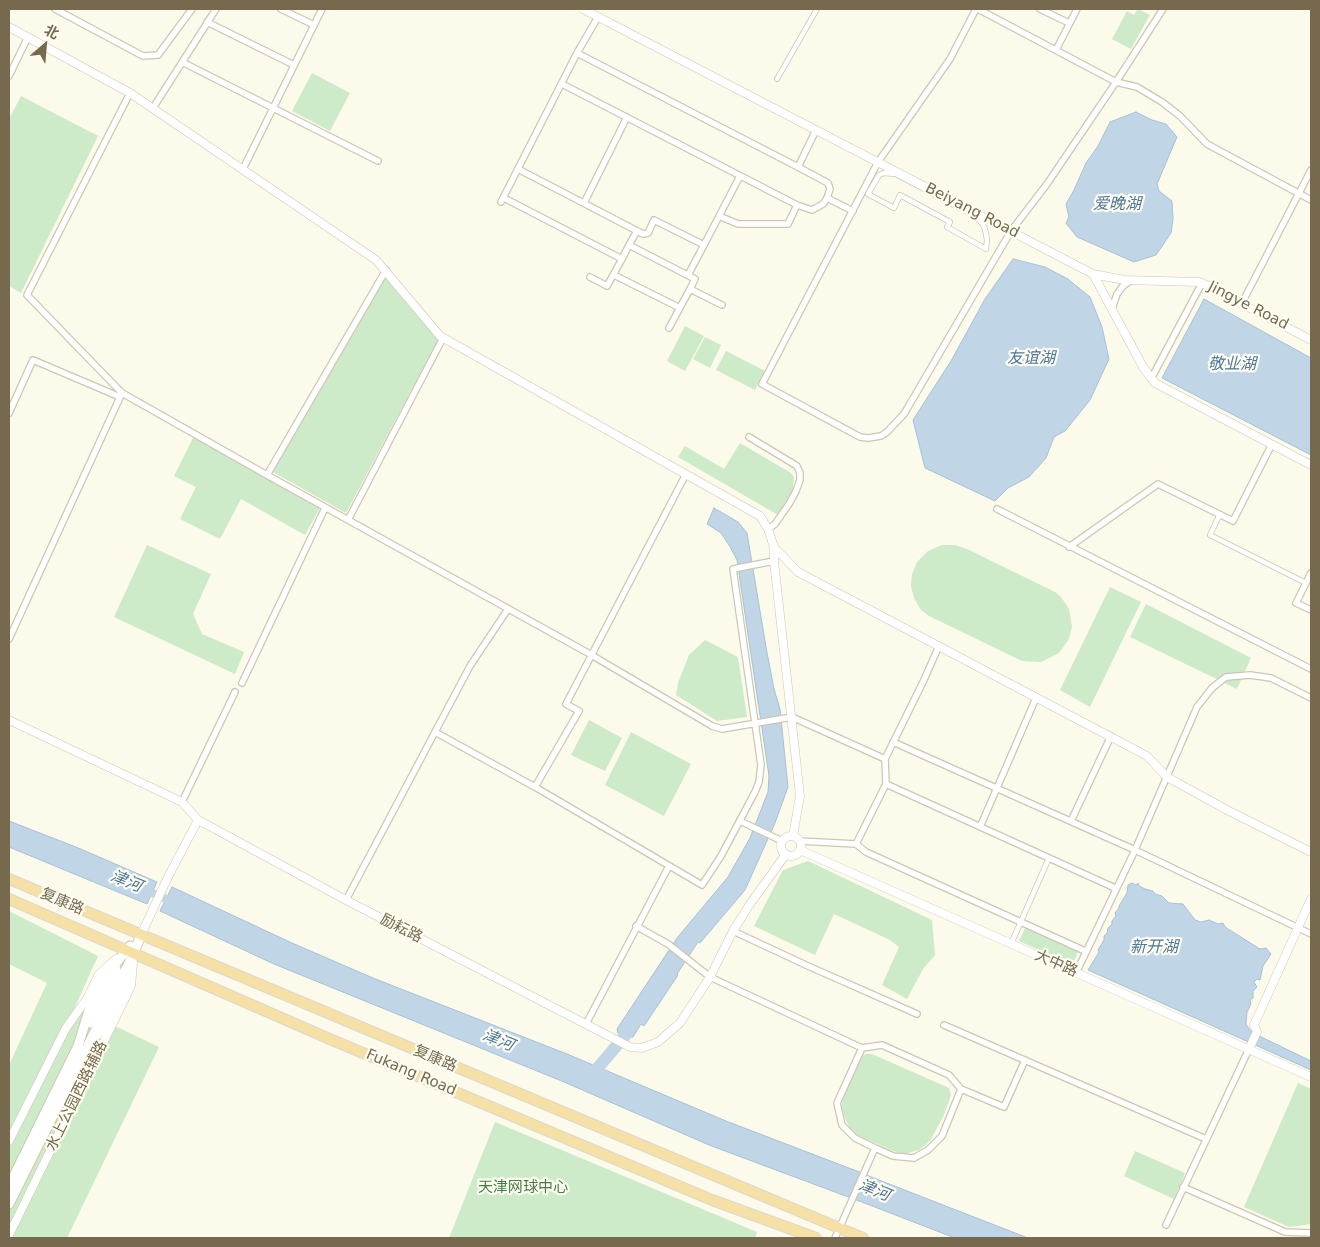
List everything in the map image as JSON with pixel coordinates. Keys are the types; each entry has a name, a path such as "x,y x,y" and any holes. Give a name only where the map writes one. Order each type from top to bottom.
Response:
{"highway":[{"name":"复康路","path":"9,879 838,1234 863,1238"},
{"name":"Fukang Road","path":"9,900 129,953 712,1200 816,1238"}],"main road":[{"path":"9,1186 129,953 141,935"},
{"path":"9,1204 82,1047 91,1004 104,978 129,953"}],"street":[{"path":"55,9 143,56 158,55 192,9"},
{"path":"153,108 216,9"},
{"path":"281,9 314,25"},
{"path":"243,169 322,9"},
{"name":"Beiyang Road","path":"583,9 1093,274"},
{"path":"777,79 817,9"},
{"path":"1164,9 1116,82 1047,184 1011,231 904,414 887,432 881,436 860,437 762,384 878,162 950,59 977,9 1116,82 1136,88 1162,102 1180,116 1208,144 1311,200"},
{"path":"1040,9 1069,23"},
{"path":"1056,50 1076,9"},
{"path":"598,17 502,200 622,259"},
{"path":"207,22 294,65"},
{"path":"9,27 130,93 376,260 443,338 760,516 768,529 774,547 800,796 796,839 800,850 793,855 786,854 782,848 782,842 786,838 796,839 856,844 866,852 1085,951"},
{"path":"9,76 28,38"},
{"path":"562,84 797,205 812,210 823,204 827,198 830,189 828,183 577,54"},
{"path":"182,62 378,161"},
{"path":"121,395 27,295 130,93"},
{"path":"584,203 627,117"},
{"path":"798,167 816,130"},
{"path":"518,169 643,234 648,233 654,220 704,245"},
{"path":"1242,303 1311,170"},
{"path":"890,173 972,214 985,229 986,249 947,227 950,222 900,195 894,208 868,194 879,175 890,173"},
{"path":"688,275 739,178"},
{"path":"827,198 853,211"},
{"path":"719,216 738,224 788,224 797,205"},
{"path":"590,277 607,286 637,230"},
{"path":"630,245 695,279 669,328"},
{"path":"267,475 386,270"},
{"path":"1093,274 1155,383 1311,465"},
{"name":"Jingye Road","path":"1093,274 1131,280 1202,283 1311,340"},
{"path":"614,275 680,308"},
{"path":"1112,309 1117,294 1131,280"},
{"path":"1151,379 1202,283"},
{"path":"690,289 722,306"},
{"path":"348,520 443,338"},
{"path":"9,413 33,360 121,395 592,655 712,726 722,729 792,717 884,759"},
{"path":"9,639 121,395"},
{"path":"749,437 797,466 800,473 800,480 789,504 776,524 768,529"},
{"path":"1069,547 1158,484 1233,521 1272,444"},
{"path":"535,787 579,712 566,704 686,474"},
{"path":"242,683 325,508"},
{"path":"997,510 1311,669"},
{"path":"1220,514 1210,535 1306,583"},
{"path":"774,547 798,572 1111,736 1147,756 1167,777 1227,810 1311,852"},
{"path":"435,732 535,787 702,885 721,856 740,821 759,782 761,765 733,569 774,561"},
{"path":"1311,573 1296,603 1311,610"},
{"path":"346,900 470,666 508,608"},
{"path":"856,844 886,784 884,759 939,646"},
{"path":"1076,973 1115,888 1135,850 1197,707 1212,688 1226,678 1250,675 1271,678 1311,698"},
{"path":"9,720 182,802 234,692"},
{"path":"980,827 1036,698"},
{"path":"1071,821 1111,736"},
{"path":"893,742 1135,850 1311,934"},
{"path":"886,784 1115,888"},
{"name":"励耘路","path":"182,802 198,820 346,900 625,1044 642,1048 658,1042 669,1034 680,1023 710,976"},
{"path":"141,935 167,879 198,820"},
{"path":"740,821 782,842"},
{"name":"大中路","path":"800,850 1076,973 1250,1047 1311,1077"},
{"path":"710,976 733,931 786,854"},
{"path":"1011,944 1048,858"},
{"path":"586,1024 669,866"},
{"path":"1166,1225 1257,1032 1254,1025 1311,899"},
{"path":"636,926 668,944 710,976 862,1048 882,1045 950,1075 961,1089 1004,1107 1025,1060"},
{"path":"733,931 918,1014"},
{"path":"9,1141 66,1028 88,997 99,974 129,953"},
{"name":"水上公园西路辅路","path":"9,1235 131,986 133,974 129,953"},
{"path":"944,1025 1206,1139"},
{"path":"862,1048 837,1103 842,1126 855,1138 893,1156 914,1158 928,1150 942,1136 961,1089"},
{"path":"838,1234 875,1148"},
{"path":"1183,1187 1285,1232 1311,1233"}],"green space":[{"path":"1138,9 1150,15 1131,49 1112,39 1127,11 1134,15"},
{"path":"312,73 350,93 330,131 292,111"},
{"path":"21,96 98,136 21,293 9,286 9,119"},
{"path":"385,276 439,338 346,513 271,471"},
{"path":"685,326 704,336 685,371 667,361"},
{"path":"705,337 721,345 710,368 693,359"},
{"path":"726,351 765,371 755,390 716,370"},
{"path":"195,434 322,504 305,535 241,499 220,539 180,519 196,487 174,476"},
{"path":"740,443 791,473 794,477 793,489 778,515 678,457 685,446 724,469"},
{"path":"147,545 211,574 193,614 202,634 244,652 235,674 114,617"},
{"path":"942,545 955,545 1055,592 1061,597 1069,609 1072,627 1069,639 1059,653 1041,662 1022,661 929,616 921,610 914,598 911,586 912,574 917,562 928,551"},
{"path":"1110,587 1141,602 1090,707 1060,690"},
{"path":"1146,604 1251,658 1237,689 1130,637"},
{"path":"705,640 738,657 747,717 717,721 676,695 678,683 689,655"},
{"path":"589,720 622,738 605,771 571,755"},
{"path":"631,732 691,764 664,816 605,785"},
{"path":"808,861 932,920 935,955 923,969 907,999 882,985 899,947 890,940 834,914 815,955 754,926 783,870"},
{"path":"9,911 98,956 75,1007 159,1047 67,1238 9,1238 9,1065 47,983 9,964"},
{"path":"1025,928 1078,952 1072,965 1019,941"},
{"path":"872,1054 949,1088 951,1095 944,1115 930,1141 919,1150 904,1154 893,1151 859,1136 850,1128 842,1107 843,1096 862,1056"},
{"path":"1298,1083 1311,1089 1311,1224 1289,1227 1244,1207"},
{"name":"天津网球中心","path":"495,1122 757,1232 755,1238 449,1238"},
{"path":"1135,1151 1185,1173 1174,1199 1124,1176"}],"water":[{"name":"爱晚湖","path":"1136,112 1166,124 1177,137 1157,184 1159,191 1172,201 1173,219 1171,233 1156,255 1134,262 1077,237 1066,223 1069,217 1066,204 1086,163 1098,146 1110,122"},
{"name":"友谊湖","path":"1013,259 1045,267 1068,279 1090,297 1102,327 1109,359 1090,400 1065,431 1054,437 1046,458 1029,477 1008,488 995,501 925,468 913,420 951,361 985,299"},
{"name":"敬业湖","path":"1204,299 1311,358 1311,455 1162,378"},
{"path":"714,508 738,522 747,533 766,647 780,709 788,787 775,823 745,890 700,943 698,942 644,1026 641,1024 633,1037 624,1037 618,1033 617,1029 677,938 728,877 750,838 768,792 769,776 737,560 721,533 707,524"},
{"path":"9,821 157,882 147,904 9,847"},
{"name":"新开湖","path":"1132,883 1136,885 1138,883 1139,886 1153,891 1169,903 1183,904 1195,920 1201,922 1209,920 1218,924 1223,923 1225,927 1260,949 1266,948 1271,954 1263,966 1260,980 1257,979 1254,982 1257,987 1253,991 1253,998 1250,1000 1251,1004 1247,1012 1246,1024 1257,1035 1311,1061 1311,1070 1088,970 1099,952 1098,950 1104,940 1104,936 1127,893 1128,885"},
{"path":"172,887 292,943 373,978 567,1054 726,1121 862,1173 851,1198 709,1145 564,1082 274,964 160,911"},
{"path":"866,1175 1028,1238 955,1238 854,1199"}],"waterway":[{"name":"津河","path":"143,889 173,902"},
{"path":"590,1077 624,1037 632,1024"}]}
